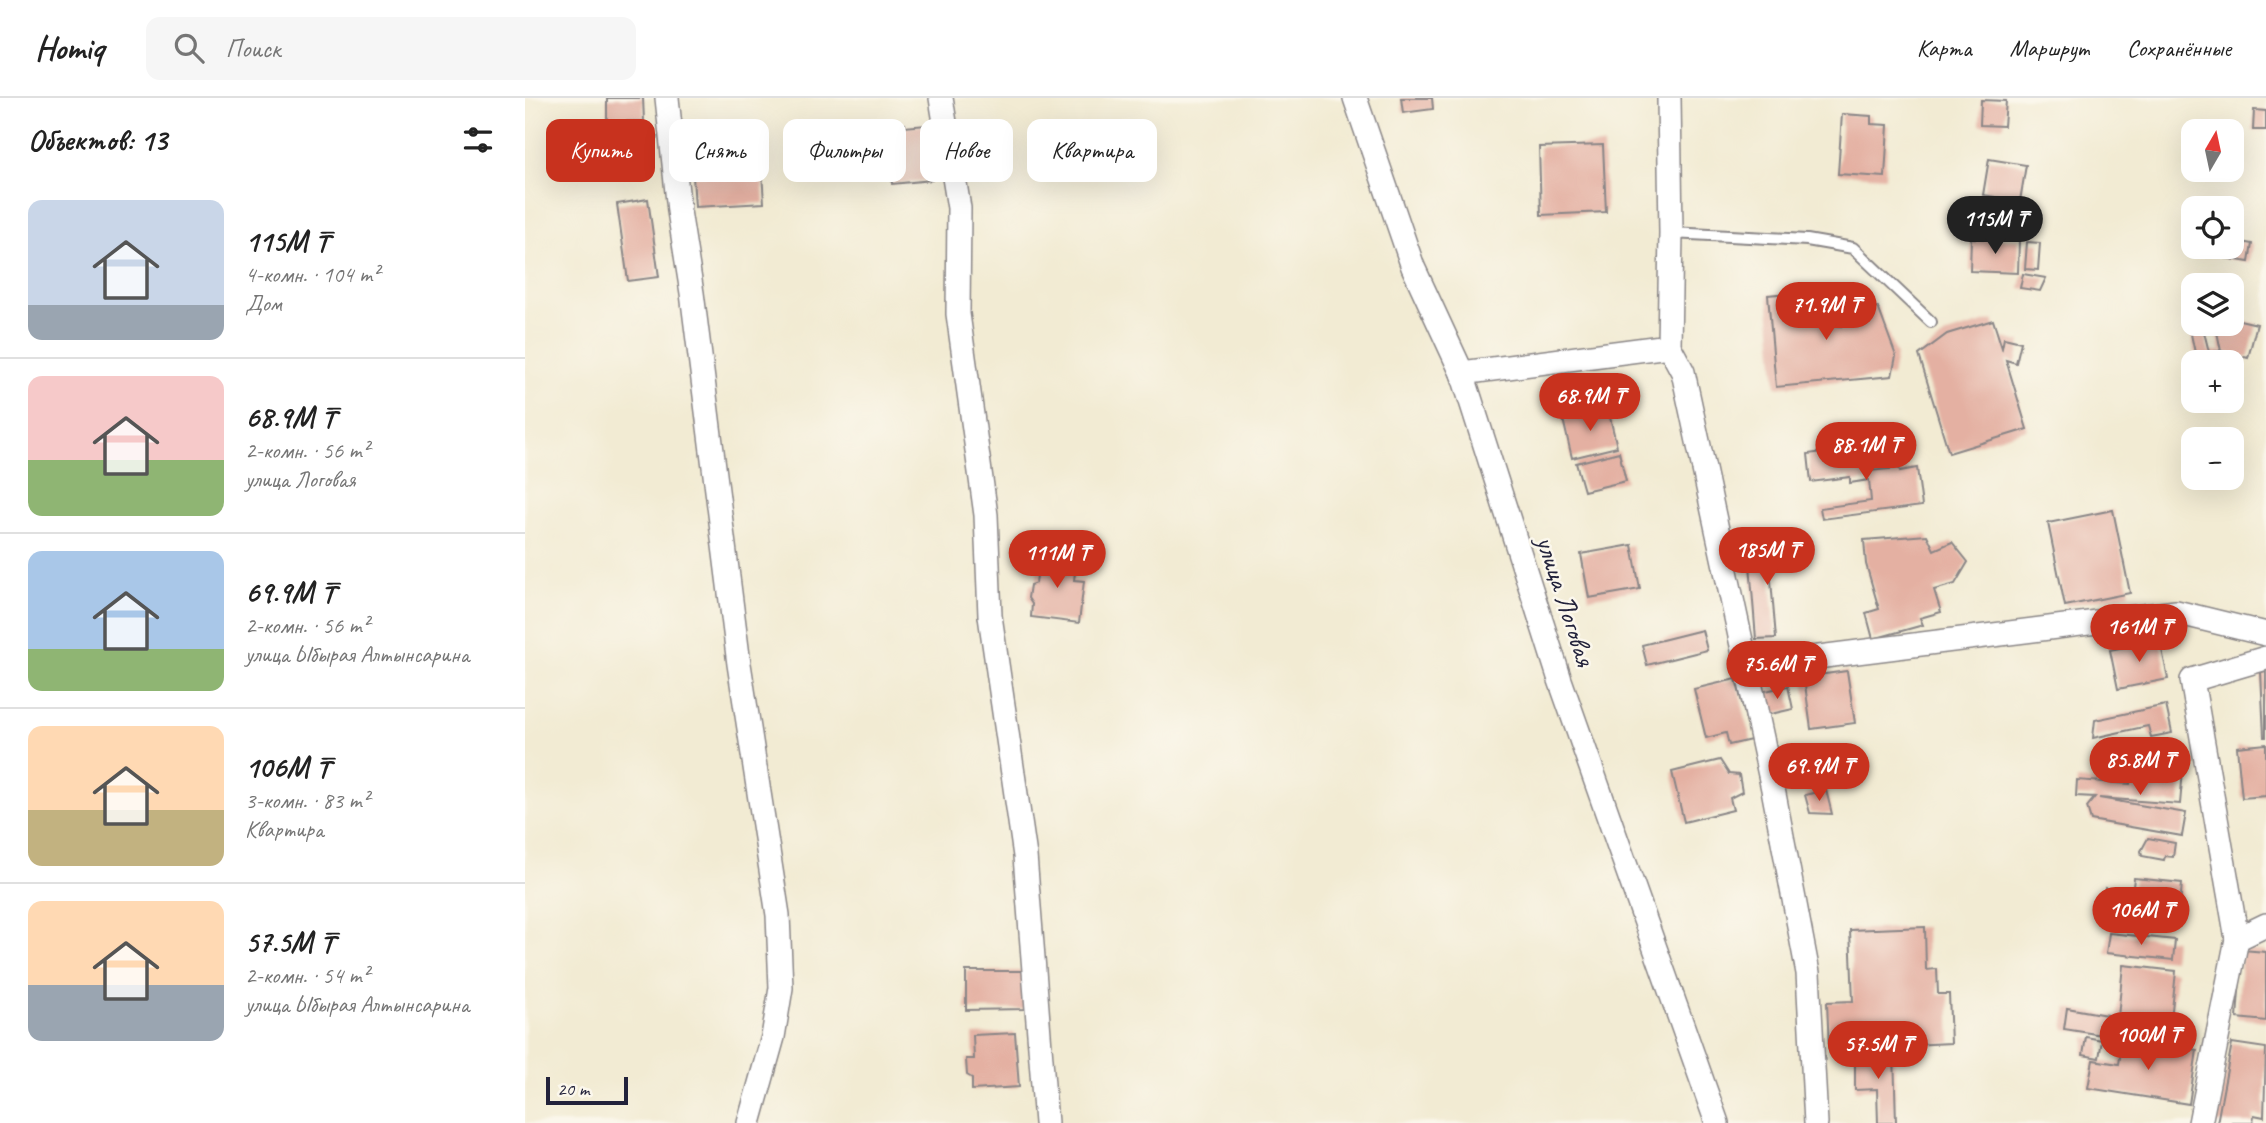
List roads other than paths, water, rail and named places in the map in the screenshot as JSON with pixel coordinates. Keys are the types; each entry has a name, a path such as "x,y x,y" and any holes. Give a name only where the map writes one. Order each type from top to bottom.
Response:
{"street":[{"path":"667,98 679,211 732,610 778,915 781,988 773,1037 749,1123"},
{"path":"941,98 959,208 958,314 986,515 993,643 1025,856 1046,1123"},
{"name":"улица Логовая","path":"1355,98 1413,267 1462,373 1560,680 1717,1123"},
{"path":"1669,98 1669,346 1683,372 1808,973 1816,1123"},
{"path":"1462,373 1669,346"},
{"path":"1746,666 2176,612 2266,634"},
{"path":"2200,1123 2237,939 2192,680 2266,658"},
{"path":"2237,939 2266,925"}],"lane":[{"path":"1671,233 1807,240 1853,248 1931,322"}]}
